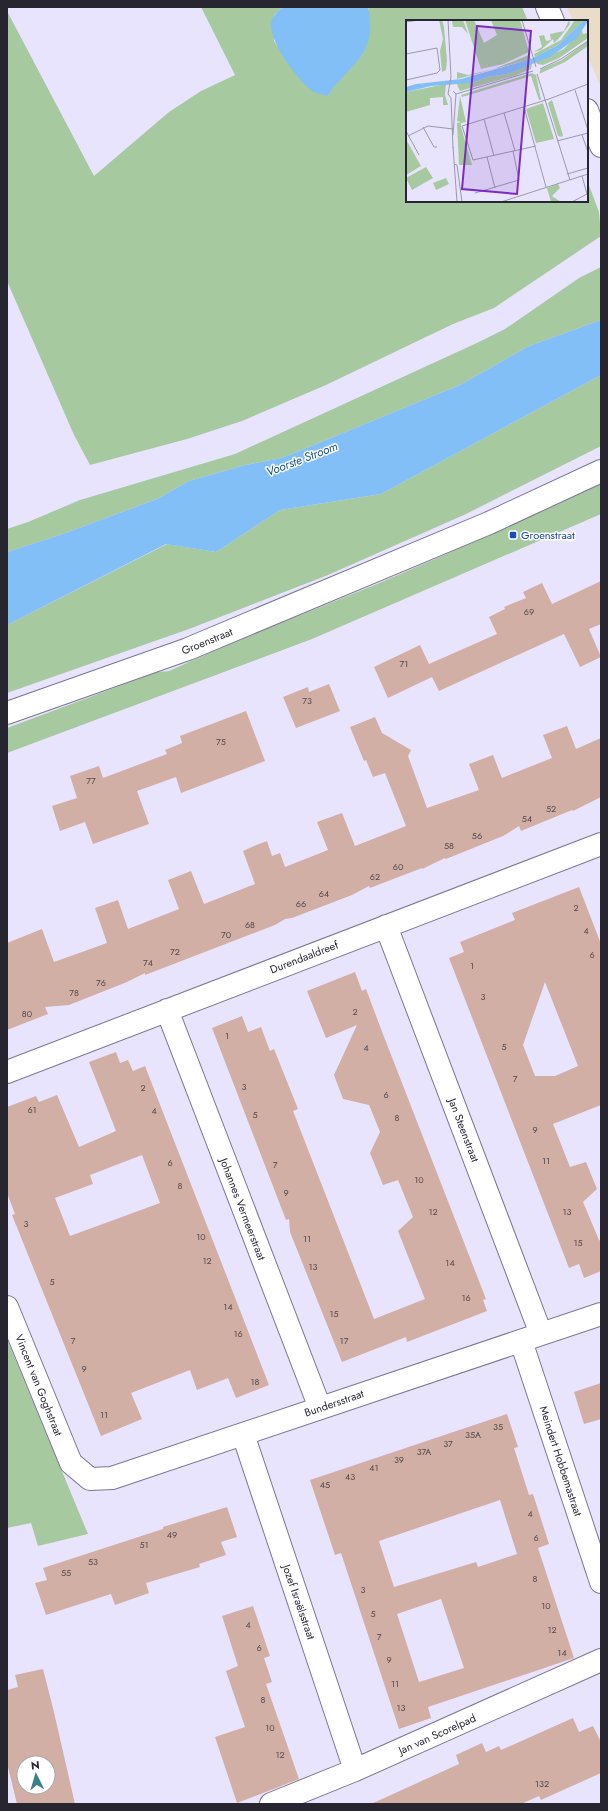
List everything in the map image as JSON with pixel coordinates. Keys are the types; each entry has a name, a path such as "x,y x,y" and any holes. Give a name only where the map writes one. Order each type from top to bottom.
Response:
{"street":[{"path":"548,7 553,20"},
{"path":"588,113 601,146"},
{"name":"Groenstraat","path":"7,713 188,649 488,523 601,471"},
{"name":"Durendaaldreef","path":"7,1072 601,844"},
{"name":"Jan Steenstraat","path":"386,926 542,1334"},
{"name":"Johannes Vermeerstraat","path":"167,1010 320,1408"},
{"name":"Vincent van Goghstraat","path":"7,1308 71,1463"},
{"name":"Bundersstraat","path":"71,1463 90,1479 112,1478 601,1314"},
{"name":"Meindert Hobbemastraat","path":"521,1341 601,1582"},
{"name":"Jozef Israëlsstraat","path":"243,1434 355,1770"},
{"name":"Jan van Scorelpad","path":"271,1804 355,1770 601,1660"}],"shaded area":[{"path":"567,7 601,7 601,87 588,57 588,20 573,20"}],"green space":[{"path":"201,7 283,7 274,15 274,41 295,73 328,96 369,11 368,7 522,7 528,20 406,20 406,202 588,202 588,183 599,212 601,236 494,308 453,324 326,385 242,421 187,439 90,465 74,435 7,281 7,11 94,176 169,112 201,91 235,75"},
{"path":"601,267 601,320 529,346 460,385 282,458 245,465 189,481 157,499 60,535 7,552 7,529 28,522 80,500 235,454 505,329 579,278"},
{"path":"601,375 601,446 466,514 328,575 189,629 7,693 7,625 167,544 216,552 280,510 381,494"},
{"path":"601,482 601,514 312,639 7,753 7,728 157,672 169,671 227,645 442,556"},
{"path":"7,1339 88,1534 38,1546 31,1523 7,1528"}],"water":[{"path":"283,7 368,7 370,25 366,47 355,64 334,87 328,96 315,92 305,85 285,60 280,51 272,33 271,22 273,17"},
{"name":"Voorste Stroom","path":"601,320 601,375 381,494 280,510 216,552 166,544 7,625 7,552 60,535 157,499 189,481 245,465 282,458 460,385 529,346"}],"building":[{"path":"601,581 601,624 589,629 601,657 580,667 564,634 439,691 432,677 388,698 374,667 420,645 429,664 497,634 489,617 505,609 504,607 526,598 523,592 542,583 552,604"},
{"path":"329,684 340,711 296,728 283,697 308,687 309,692"},
{"path":"246,711 265,761 181,793 176,777 137,791 149,824 93,844 85,822 60,831 52,806 77,798 70,776 99,766 103,778 167,754 165,750 182,743 180,736"},
{"path":"375,717 382,733 411,750 408,756 427,808 479,790 469,764 493,755 502,778 552,758 543,735 567,726 576,749 601,738 601,797 573,811 572,810 521,831 519,826 503,836 446,859 445,858 422,869 370,888 369,886 352,895 292,918 285,919 275,925 145,975 145,973 127,982 69,1005 45,1007 48,1014 7,1030 7,943 42,929 54,962 107,943 95,908 118,900 128,929 179,909 168,880 191,871 204,904 255,884 243,851 254,846 267,841 272,856 280,853 285,867 328,850 317,822 342,813 355,846 406,826 385,773 373,777 366,760 364,761 350,727"},
{"path":"579,887 601,944 601,1105 553,1124 570,1167 586,1162 597,1189 583,1202 599,1240 601,1241 601,1271 584,1278 579,1264 569,1268 449,958 464,952 460,942 515,920 512,913","holes":["545,982 578,1066 555,1076 535,1076 523,1045"]},
{"path":"355,972 362,991 366,989 486,1299 483,1300 487,1311 407,1342 406,1337 342,1362 290,1232 289,1219 286,1220 212,1028 242,1016 248,1032 261,1027 270,1051 274,1049 298,1109 293,1111 374,1319 425,1299 398,1231 413,1217 398,1180 383,1185 370,1153 380,1132 374,1117 369,1105 343,1099 334,1075 357,1025 326,1038 307,991"},
{"path":"116,1052 120,1063 128,1060 133,1071 145,1066 269,1385 236,1398 228,1378 197,1390 190,1370 131,1393 142,1419 101,1436 12,1215 15,1214 7,1193 7,1107 36,1096 39,1102 57,1095 79,1147 116,1131 89,1062","holes":["142,1155 160,1203 70,1236 55,1198 93,1184 90,1175"]},
{"path":"601,1383 601,1419 584,1424 574,1392"},
{"path":"507,1414 518,1447 514,1448 529,1495 533,1494 549,1544 538,1548 574,1658 428,1707 431,1718 399,1729 341,1553 335,1555 310,1480","holes":["500,1500 517,1554 478,1567 476,1562 394,1587 379,1541","441,1599 464,1668 419,1682 397,1614"]},
{"path":"227,1507 237,1537 221,1542 226,1555 199,1564 200,1567 146,1583 149,1593 115,1605 111,1594 46,1615 35,1583 47,1580 43,1568"},
{"path":"253,1606 270,1656 264,1658 272,1682 266,1684 299,1779 237,1803 215,1737 245,1727 226,1671 238,1666 222,1616"},
{"path":"43,1669 75,1804 17,1804 7,1763 7,1690 18,1687 15,1675"},
{"path":"573,1718 579,1732 593,1726 601,1742 601,1773 541,1800 539,1796 521,1804 371,1804 459,1764 456,1755 482,1743 486,1752 499,1746 501,1750"}],"place":[{"name":"Groenstraat","path":"513,535"}]}
